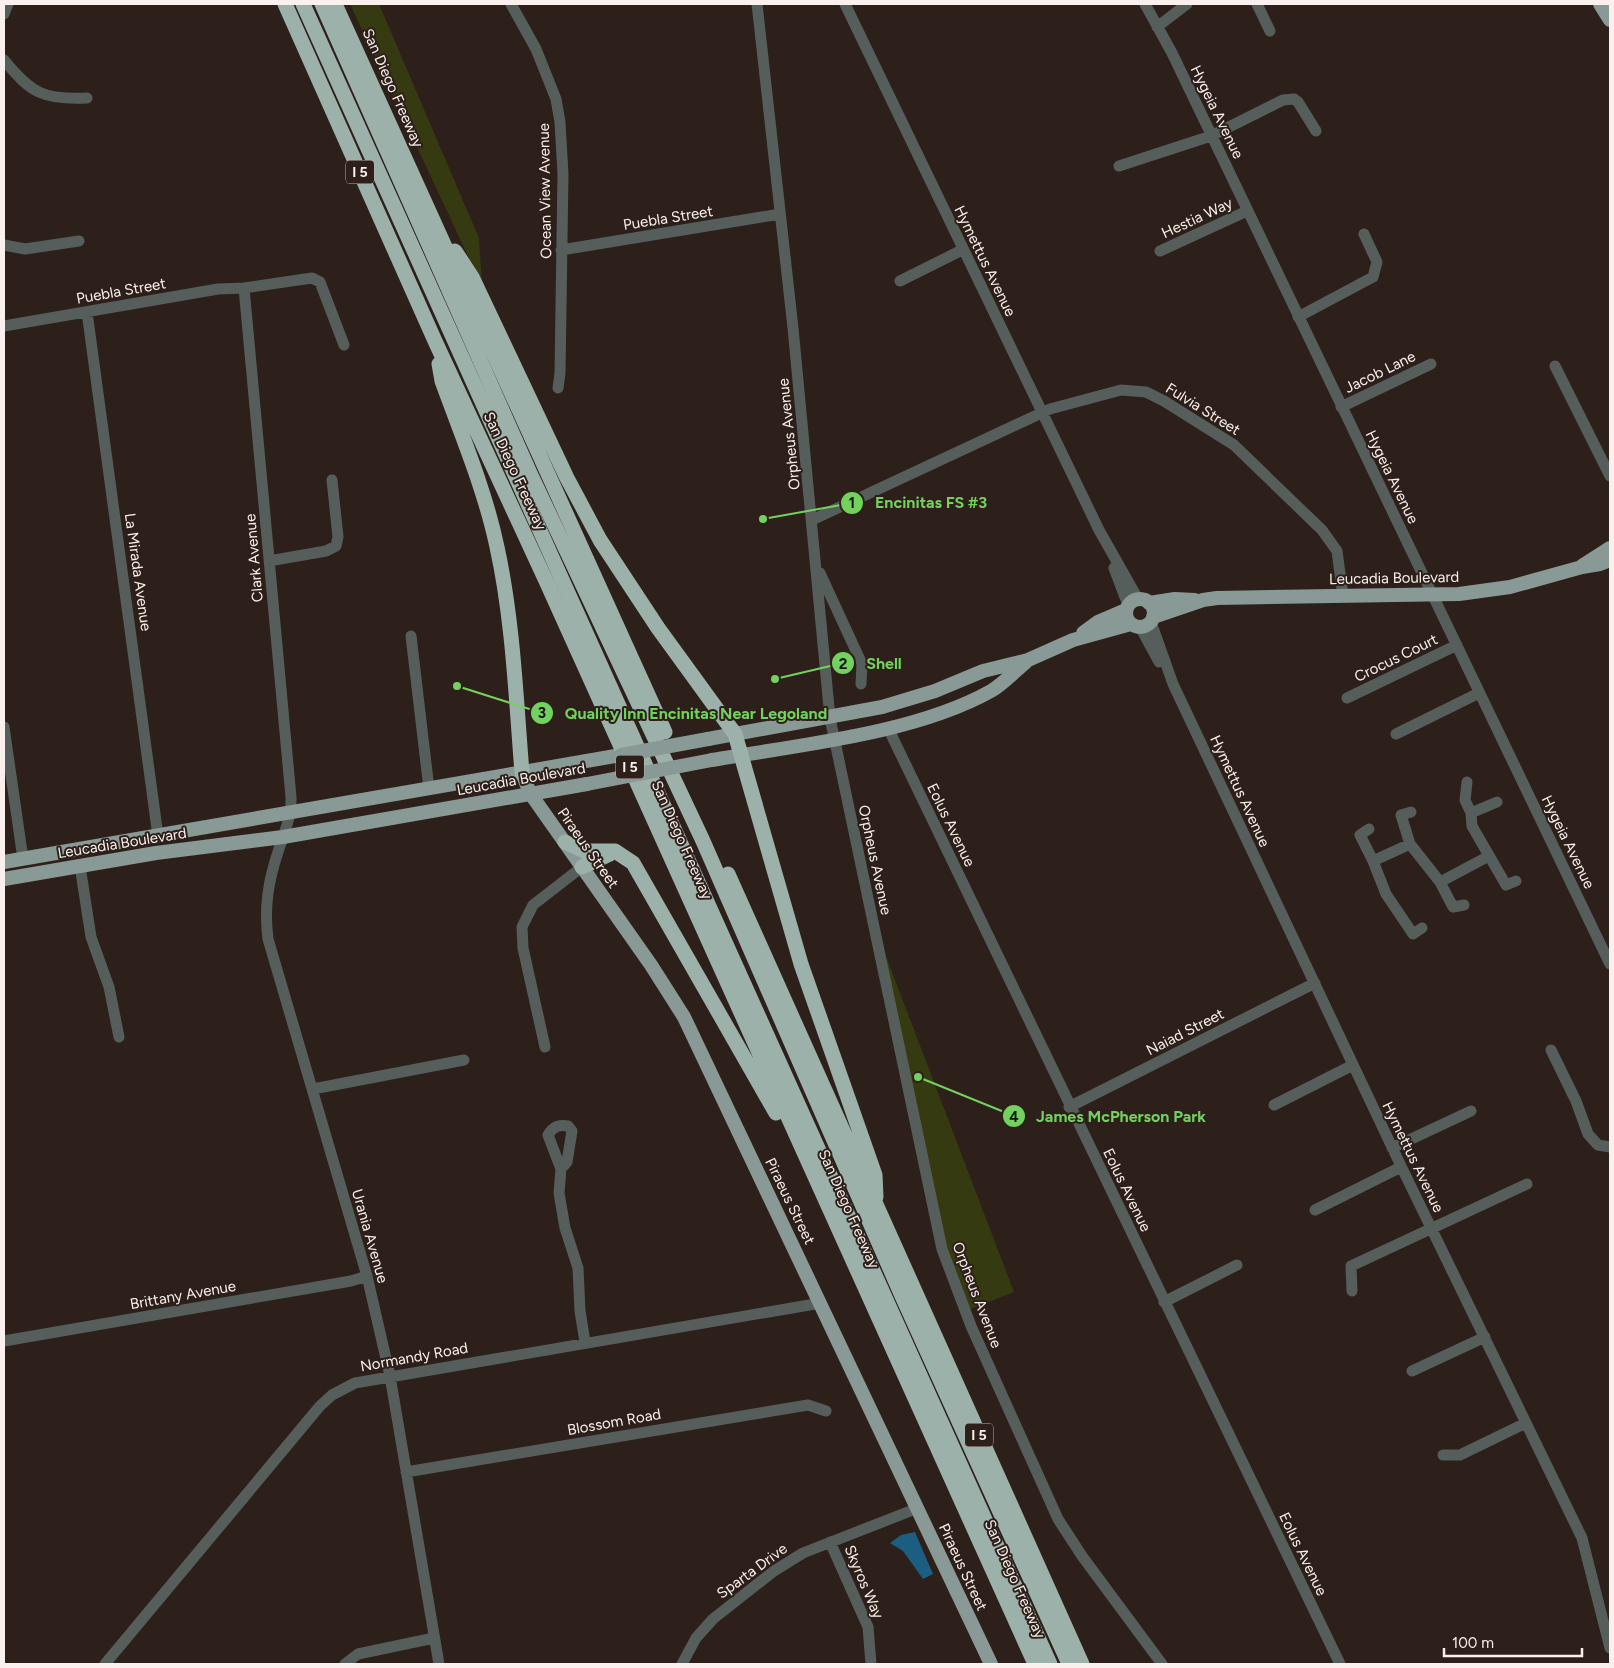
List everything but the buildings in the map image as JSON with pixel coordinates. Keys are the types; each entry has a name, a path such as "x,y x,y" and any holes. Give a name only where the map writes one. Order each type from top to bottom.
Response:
{"highway":[{"name":"San Diego Freeway","path":"285,4 435,341 547,583 1035,1664"},
{"path":"303,4 1050,1664"},
{"path":"322,4 530,473 699,832 902,1296 1069,1664"},
{"name":"San Diego Freeway","path":"335,4 1082,1664"},
{"path":"432,218 472,277 567,478 600,540 658,628 735,734 801,964 875,1175 876,1206"},
{"path":"435,341 442,382 488,509 498,548 506,598 522,773"},
{"path":"565,842 584,851 615,852 633,863 822,1194"},
{"path":"582,867 615,852"}],"main road":[{"path":"1600,4 1610,20"},
{"name":"Leucadia Boulevard","path":"1582,567 1610,548"},
{"name":"Leucadia Boulevard","path":"1073,640 1098,622 1135,604 1175,599 1203,600 1248,596 1432,596 1459,594 1510,586 1610,560"},
{"name":"Leucadia Boulevard","path":"4,879 156,853 287,825 428,789 830,718 882,707 935,691 983,670 1028,660 1073,640 1144,622 1203,600"},
{"path":"1135,604 1153,609 1144,622 1126,615 1135,604"},
{"name":"Leucadia Boulevard","path":"4,862 158,836 287,825 530,793 834,740 888,728 942,712 992,690 1028,660"},
{"name":"Piraeus Street","path":"522,773 530,793 652,965 684,1017 991,1664"}],"street":[{"path":"4,14 8,4"},
{"name":"Ocean View Avenue","path":"511,4 536,49 556,99 563,174 560,373 558,388"},
{"name":"Orpheus Avenue","path":"757,4 812,520 830,718 942,1249 957,1292 1058,1519 1082,1556 1162,1664"},
{"name":"Hymettus Avenue","path":"845,4 962,250 1135,604"},
{"name":"Hygeia Avenue","path":"1145,4 1211,136 1610,964"},
{"path":"1157,28 1187,4"},
{"path":"1257,4 1270,31"},
{"path":"4,60 23,84 46,96 60,100 87,98"},
{"path":"1119,166 1211,136 1283,100 1294,99 1298,102 1316,131"},
{"name":"Hestia Way","path":"1160,251 1247,211"},
{"name":"Puebla Street","path":"561,250 780,214"},
{"path":"1298,317 1373,277 1377,262 1364,234"},
{"path":"4,245 25,249 79,241"},
{"path":"900,281 962,250"},
{"name":"Puebla Street","path":"4,326 218,289 244,288 312,278 320,282 344,345"},
{"name":"Clark Avenue","path":"244,288 290,768 287,825"},
{"name":"La Mirada Avenue","path":"87,312 158,836"},
{"name":"Jacob Lane","path":"1341,407 1431,364"},
{"path":"1555,366 1610,476"},
{"name":"Fulvia Street","path":"812,520 1042,413 1121,390 1146,392 1164,400 1234,445 1322,530 1337,551 1343,596"},
{"path":"1603,464 1610,483"},
{"path":"269,561 326,551 336,546 338,537 332,480"},
{"path":"816,564 862,664 861,684"},
{"name":"Hymettus Avenue","path":"1144,622 1401,1167 1582,1538 1610,1641"},
{"path":"411,636 428,789"},
{"name":"Crocus Court","path":"1348,698 1457,645"},
{"path":"1396,734 1479,693"},
{"path":"4,727 23,859"},
{"name":"Eolus Avenue","path":"888,728 1069,1107 1340,1664"},
{"path":"1467,782 1464,800 1471,813 1472,826 1506,885 1516,881"},
{"path":"1471,813 1497,802"},
{"path":"1411,812 1401,815 1410,844 1440,882 1453,907 1464,904"},
{"name":"Urania Avenue","path":"287,825 267,889 265,914 268,939 367,1276 390,1376 439,1664"},
{"path":"1370,829 1360,835 1386,894 1413,934 1422,928"},
{"path":"1373,861 1410,844"},
{"path":"1440,882 1489,856"},
{"path":"80,866 92,938 109,987 119,1037"},
{"path":"545,1047 523,948 522,927 533,905 582,867"},
{"name":"Naiad Street","path":"1069,1107 1315,983"},
{"path":"1551,1050 1576,1101 1588,1134 1598,1145 1610,1146"},
{"path":"313,1089 464,1060"},
{"path":"1274,1105 1353,1065"},
{"path":"1392,1148 1471,1111"},
{"path":"1315,1210 1401,1167"},
{"path":"561,1169 559,1193 565,1228 578,1268 580,1311 585,1342"},
{"path":"1352,1291 1351,1266 1432,1230 1527,1184"},
{"path":"1164,1302 1237,1265"},
{"name":"Brittany Avenue","path":"4,1341 351,1281 367,1276"},
{"name":"Normandy Road","path":"112,1662 320,1406 332,1395 355,1383 821,1303"},
{"path":"1412,1371 1485,1337"},
{"name":"Blossom Road","path":"406,1472 808,1405 826,1411"},
{"path":"1443,1455 1460,1454 1526,1423"},
{"name":"Sparta Drive","path":"682,1664 696,1638 713,1619 735,1600 803,1552 918,1508"},
{"name":"Skyros Way","path":"830,1542 868,1627 871,1664"},
{"path":"345,1664 358,1654 434,1638"}],"green space":[{"path":"350,4 379,4 479,238 482,286"},
{"path":"871,917 1014,1292 963,1312 956,1298"}],"water":[{"path":"915,1532 933,1574 923,1579 903,1551 890,1543 901,1535"}],"place":[{"name":"Encinitas FS #3","path":"763,519"},
{"name":"Shell","path":"775,679"},
{"name":"Quality Inn Encinitas Near Legoland","path":"457,686"},
{"name":"James McPherson Park","path":"918,1077"}]}
